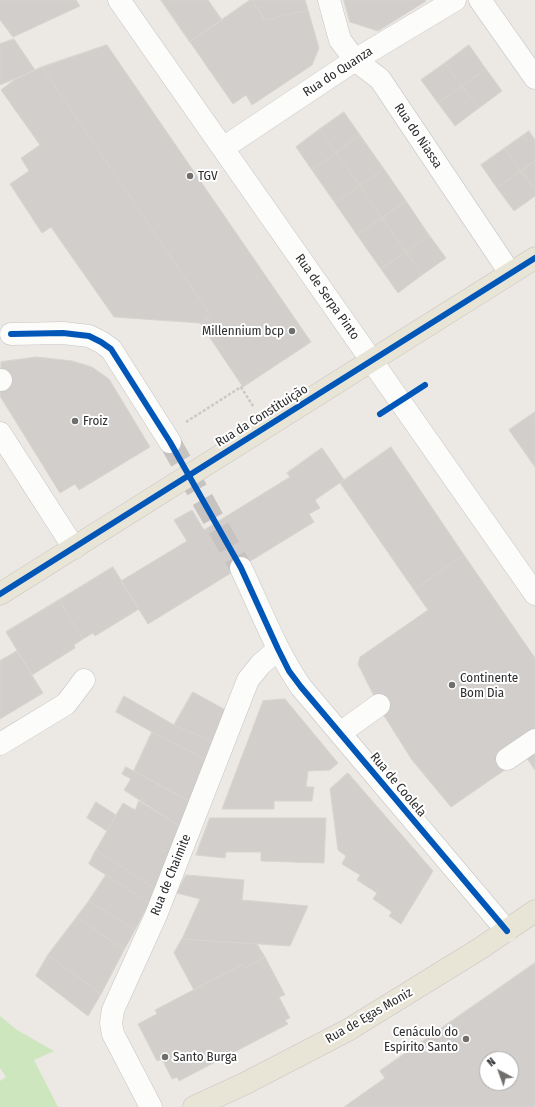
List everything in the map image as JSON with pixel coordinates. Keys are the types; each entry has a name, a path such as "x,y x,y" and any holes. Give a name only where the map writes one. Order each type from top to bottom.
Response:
{"main road":[{"name":"Rua da Constituição","path":"0,594 535,258"},
{"name":"Rua de Egas Moniz","path":"194,1107 244,1084 348,1030 481,948 535,912"}],"street":[{"name":"Rua de Serpa Pinto","path":"119,0 535,594"},
{"name":"Rua do Niassa","path":"329,0 340,40 355,60 380,79 510,273"},
{"name":"Rua do Quanza","path":"223,148 355,60 455,0"},
{"path":"480,0 535,78"},
{"path":"11,334 63,333 89,336 101,342 111,349 170,442"},
{"path":"0,433 74,548"},
{"name":"Rua de Coolela","path":"241,568 278,649 301,687 507,931"},
{"name":"Rua de Chaimite","path":"151,1107 113,1034 111,1023 113,1010 156,915 248,680 260,665 278,649"},
{"path":"0,744 66,704 84,680"},
{"path":"340,733 379,705"},
{"path":"507,759 535,740"}],"path":[{"path":"194,417 241,387"}],"green space":[{"path":"0,1016 17,1030 54,1051 34,1060 58,1107 0,1107 0,1081 6,1077 0,1068"}],"building":[{"path":"0,0 76,0 80,6 13,37 0,20"},
{"path":"161,0 208,0 222,20 190,42"},
{"path":"252,0 265,20 308,10 319,48 312,65 252,105 246,95 233,104 190,42"},
{"path":"252,0 305,0 308,10 265,20"},
{"path":"344,0 426,1 378,31 350,22"},
{"path":"14,39 35,70 0,85 0,44"},
{"path":"107,45 311,342 243,387 200,323 211,316 42,67"},
{"path":"469,45 486,69 462,86 445,63"},
{"path":"445,63 462,86 438,103 421,80"},
{"path":"42,67 211,316 200,323 114,317 51,227 42,233 10,184 29,171 21,158 40,145 1,90 14,80"},
{"path":"486,69 502,91 479,108 462,86"},
{"path":"462,86 479,108 455,126 438,103"},
{"path":"344,112 360,135 336,153 320,129"},
{"path":"320,129 336,153 312,170 296,147"},
{"path":"529,131 535,140 535,161 521,171 505,148"},
{"path":"360,135 384,169 360,186 336,153"},
{"path":"505,148 521,171 497,188 481,165"},
{"path":"336,153 360,186 335,203 312,170"},
{"path":"535,161 535,189 521,171"},
{"path":"384,169 406,201 382,218 360,186"},
{"path":"521,171 535,189 535,196 514,211 497,188"},
{"path":"360,186 382,218 357,235 335,203"},
{"path":"406,201 429,235 406,252 382,218"},
{"path":"382,218 406,252 381,269 357,235"},
{"path":"429,235 446,258 422,275 406,252"},
{"path":"406,252 422,275 398,293 381,269"},
{"name":"Froiz","path":"37,357 72,361 92,367 109,379 150,447 79,490 75,484 60,493 0,396 1,362"},
{"path":"535,412 535,467 509,430"},
{"path":"391,447 464,555 414,590 340,483"},
{"path":"322,448 344,480 315,500 320,508 309,514 314,522 148,624 121,581 187,541 174,520 192,510 204,530 290,477 287,473"},
{"name":"Continente Bom Dia","path":"464,555 535,658 535,732 512,765 451,807 412,760 383,714 358,664 360,657 428,610 414,590"},
{"path":"113,567 139,609 95,636 93,633 83,639 59,600"},
{"path":"59,600 83,639 74,645 75,648 32,675 6,632"},
{"path":"17,651 43,693 0,719 0,661"},
{"path":"193,692 229,712 217,744 174,725"},
{"path":"124,696 174,725 217,744 210,762 116,712"},
{"path":"285,699 338,763 330,770 308,771 306,787 314,787 312,801 274,801 274,809 222,809 263,701"},
{"path":"152,732 210,762 193,803 134,771"},
{"path":"535,750 535,770 526,757"},
{"path":"126,767 193,803 181,827 124,790 131,779 122,774"},
{"path":"348,773 433,871 401,924 389,916 392,912 373,899 377,893 357,880 360,875 342,864 346,856 338,850 330,789"},
{"path":"139,801 181,827 155,889 96,850 123,803 135,810"},
{"path":"96,802 116,815 107,831 87,818"},
{"path":"210,818 326,818 324,863 261,861 261,852 226,852 225,858 196,855"},
{"path":"96,850 155,889 149,903 89,864"},
{"path":"106,875 149,903 135,930 89,901"},
{"path":"186,875 244,880 242,900 308,906 290,946 182,939 200,899 177,893"},
{"path":"89,901 135,930 124,950 77,917"},
{"path":"77,917 124,950 101,994 48,955"},
{"path":"182,939 257,944 265,957 245,968 243,964 194,990 174,953"},
{"path":"48,955 101,994 88,1016 36,976"},
{"path":"265,957 285,995 279,997 290,1018 285,1020 288,1024 179,1081 177,1077 172,1079 162,1059 157,1061 138,1024 157,1014 155,1010 243,964 245,968"},
{"name":"Cenáculo do Espírito Santo","path":"535,963 535,1107 344,1107 385,1078 380,1071"}],"tunnel":[{"path":"170,442 241,568"}],"cycle path":[{"path":"0,594 535,258"},
{"path":"11,334 63,333 89,336 111,349 170,442 241,568 289,671 507,931"},
{"path":"380,414 425,385"}],"place":[{"name":"TGV","path":"190,176"},
{"name":"Millennium bcp","path":"292,331"},
{"name":"Froiz","path":"75,421"},
{"name":"Continente Bom Dia","path":"452,685"},
{"name":"Cenáculo do Espírito Santo","path":"466,1039"},
{"name":"Santo Burga","path":"165,1057"}]}
